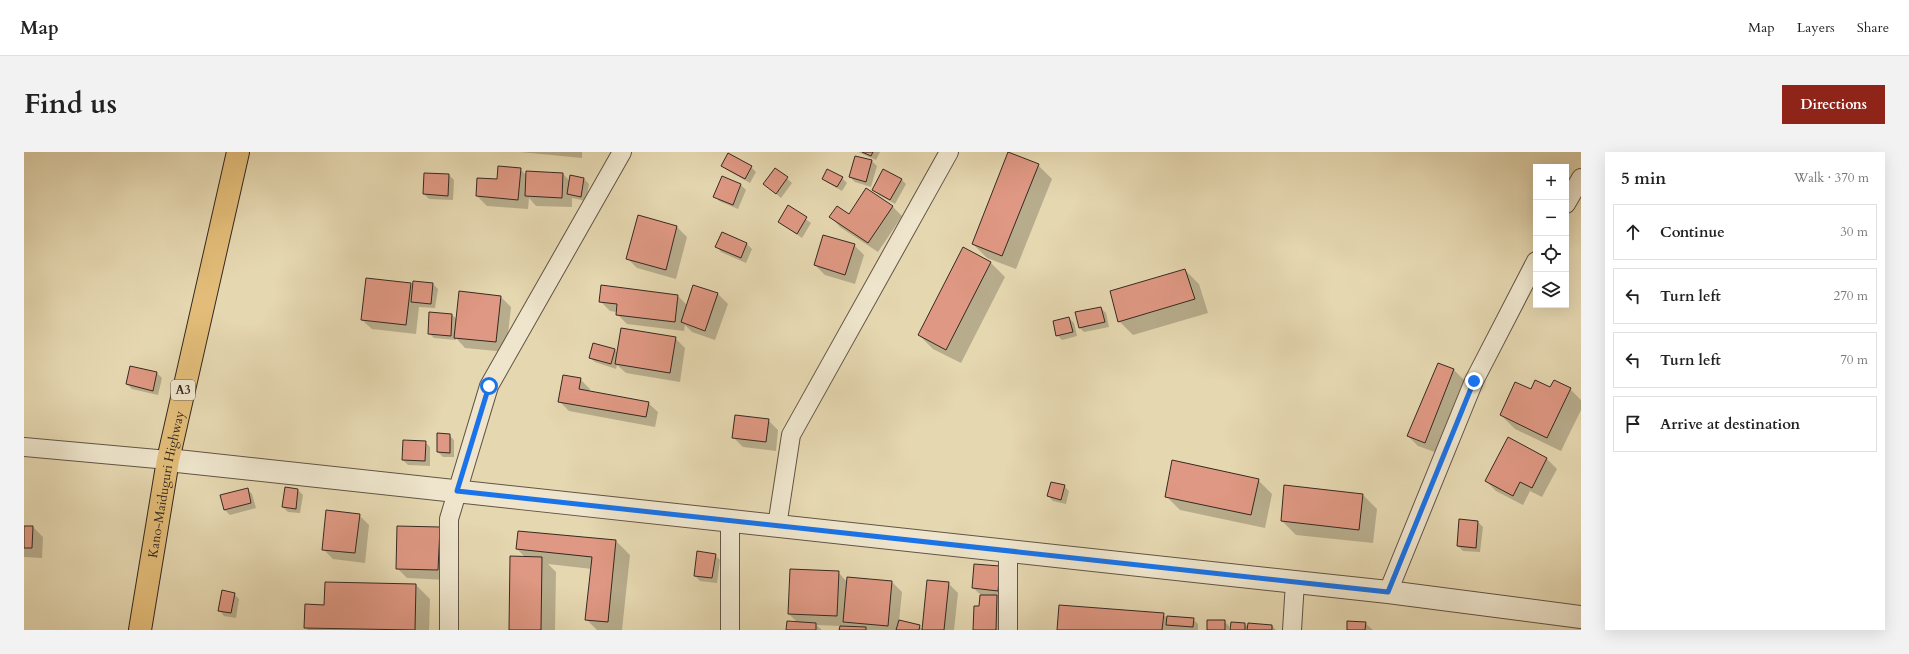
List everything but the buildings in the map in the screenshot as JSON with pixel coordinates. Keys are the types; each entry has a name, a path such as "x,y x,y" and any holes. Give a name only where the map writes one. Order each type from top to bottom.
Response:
{"highway":[{"name":"Kano-Maiduguri Highway","path":"140,630 168,460 238,152"}],"street":[{"path":"449,630 449,519 489,386 622,152"},
{"path":"777,526 791,435 950,152"},
{"path":"1568,200 1581,178"},
{"path":"1388,592 1474,381 1533,267"},
{"path":"24,447 168,460 1388,592 1581,617"},
{"path":"730,521 730,630"},
{"path":"1008,551 1008,630"},
{"path":"1292,630 1295,582"}],"route":[{"path":"489,386 457,491 1388,592 1474,381"}]}
